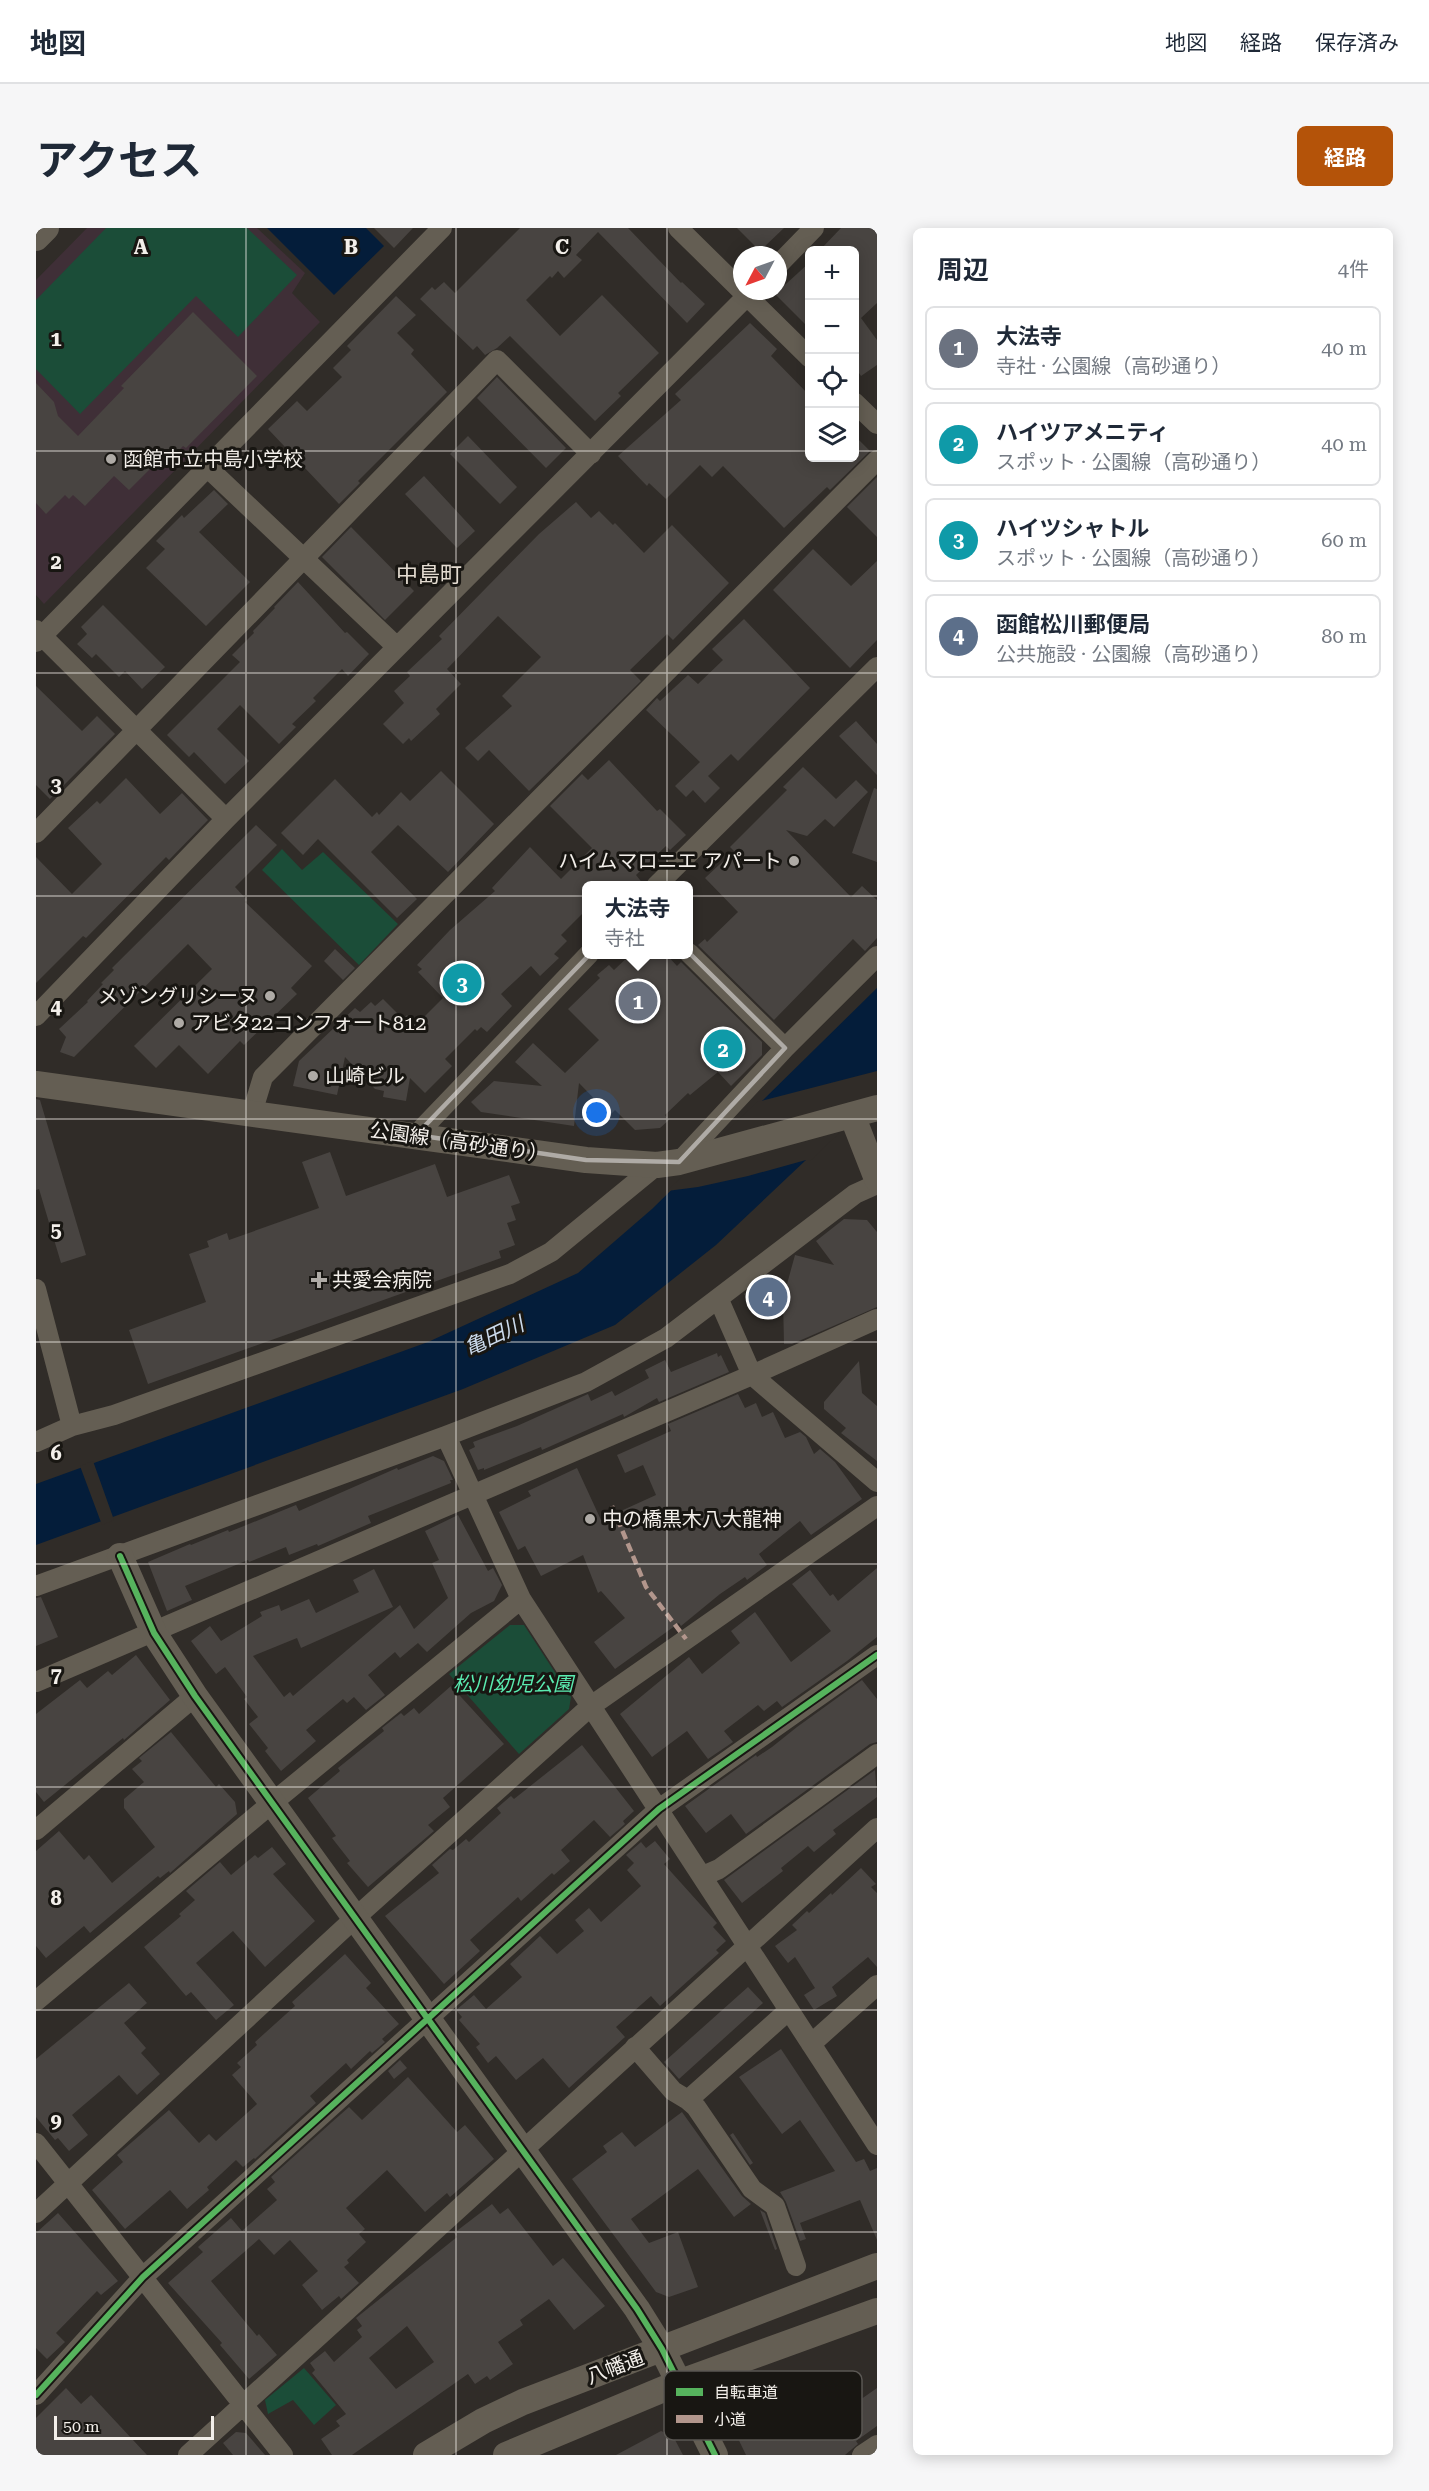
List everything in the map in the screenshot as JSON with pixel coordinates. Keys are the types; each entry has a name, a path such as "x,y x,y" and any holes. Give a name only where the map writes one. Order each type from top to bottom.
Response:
{"street":[{"path":"36,238 46,228"},
{"path":"226,819 38,636 442,228"},
{"path":"678,228 733,280"},
{"path":"787,256 814,228"},
{"path":"36,1016 226,819 591,454 738,300"},
{"path":"754,300 807,354"},
{"path":"36,833 497,360 591,454"},
{"path":"859,406 877,424"},
{"path":"252,1113 263,1077 877,460"},
{"path":"207,467 302,560 397,647"},
{"path":"660,881 877,667"},
{"path":"36,1442 72,1426 114,1415 510,1274 550,1252 679,1162 785,1048 877,956"},
{"path":"693,958 785,1048"},
{"path":"416,1135 584,959"},
{"name":"公園線（高砂通り）","path":"36,1084 586,1160 679,1162 855,1125 877,1108"},
{"path":"855,1125 877,1179"},
{"path":"36,1586 446,1436 586,1382 666,1338 855,1194 877,1184"},
{"path":"36,1289 72,1426"},
{"path":"718,1300 752,1375 877,1482"},
{"path":"36,1682 752,1375 877,1319"},
{"path":"446,1436 471,1495 521,1599 877,2145"},
{"path":"36,2213 355,1918 591,1706 877,1506"},
{"path":"120,1556 154,1633 195,1696 638,2309 672,2371"},
{"path":"36,2001 272,1803 521,1599"},
{"path":"36,2395 142,2277 659,1809 877,1655"},
{"path":"36,1830 195,1696"},
{"path":"703,1876 719,1869 877,1754"},
{"path":"188,2455 877,1827"},
{"path":"812,2044 877,1984"},
{"path":"688,2100 789,2010"},
{"path":"635,2047 673,2091 696,2107 752,2189 775,2206 796,2266"},
{"path":"36,2143 283,2455"},
{"name":"八幡通","path":"426,2455 483,2421 523,2402 877,2266"},
{"name":"八幡通","path":"711,2371 877,2311"},
{"name":"八幡通","path":"506,2455 664,2389"},
{"path":"707,2440 715,2455"},
{"path":"862,2455 877,2445"}],"highlighted area":[{"path":"639,903 785,1048 679,1162 586,1160 416,1135"}],"shaded area":[{"name":"函館市立中島小学校","path":"87,228 257,228 305,273 292,293 320,322 44,604 36,595 36,280"}],"green space":[{"path":"106,228 247,228 297,275 238,337 196,296 80,414 36,369 36,300"},
{"path":"282,849 302,870 323,852 398,924 359,965 262,870"},
{"name":"松川幼児公園","path":"510,1625 524,1625 571,1697 569,1709 519,1754 449,1674"},
{"path":"304,2368 336,2405 314,2425 293,2400 268,2414 265,2400"}],"water":[{"path":"267,228 366,228 384,246 334,295"},
{"name":"亀田川","path":"877,988 877,1093 716,1245 615,1325 463,1389 36,1545 36,1484 428,1342 578,1273 652,1209"}],"pier":[{"path":"877,1071 877,1097 810,1161 806,1160 698,1187 667,1191 757,1102"},
{"path":"93,1461 114,1520 102,1525 80,1466"}],"building":[{"path":"374,228 413,228 394,248"},
{"path":"520,228 628,228 681,283 705,304 687,323 598,232 576,255 582,260 564,278 558,271 526,300 560,336 602,295 659,353 618,393 621,396 595,421 510,336 485,355 477,346 473,350 420,299 432,287 435,290 444,282 455,293"},
{"path":"737,228 784,228 765,246 755,246"},
{"path":"841,228 877,228 877,303 861,318 877,340 877,365 861,376 859,373 859,246 824,246"},
{"path":"805,267 805,324 781,300 787,300 787,283"},
{"path":"396,296 416,315 397,333 414,350 411,354 447,392 358,481 360,483 339,504 268,429 297,401 307,411 342,377 333,368 351,350 347,346"},
{"path":"193,312 257,376 186,448 183,446 177,452 172,447 129,490 114,476 85,506 73,495 69,499 65,495 46,514 36,503 36,383 54,402 58,416 78,436 124,388 121,386"},
{"path":"750,323 777,349 771,356 805,391 805,462 859,462 830,490 827,487 784,528 723,466 712,477 700,465 666,499 649,483 647,486 618,456 681,400 675,394"},
{"path":"497,377 566,448 546,468 477,398"},
{"path":"468,436 517,487 500,504 450,454"},
{"path":"859,440 870,451 859,462"},
{"path":"424,476 475,531 457,548 405,494"},
{"path":"877,477 877,537 847,507"},
{"path":"214,490 228,504 199,532 250,582 206,626 146,568 165,549 156,541 182,515 184,518"},
{"path":"576,502 591,518 599,511 613,525 615,523 644,553 672,525 729,583 673,640 667,634 630,670 641,681 529,791 489,750 478,761 465,748 512,706 502,696 541,657 498,616 447,669 461,684 436,709 440,714 411,741 409,738 403,744 383,724 404,703 394,691 410,676 407,672 442,639 439,636 539,534"},
{"path":"351,527 414,591 385,620 322,557"},
{"path":"813,549 851,586 877,561 877,640 850,668 773,590"},
{"path":"298,582 345,633 347,632 369,654 348,676 342,669 313,698 316,701 292,724 296,727 279,744 240,705 217,729 249,761 225,784 194,752 189,757 167,735 240,662 232,655"},
{"path":"103,605 165,667 142,689 125,671 119,677 96,654 92,658 77,644 87,634 81,627"},
{"path":"744,619 810,688 738,761 731,754 708,776 720,788 705,803 693,790 686,797 675,786 700,762 646,710 657,698 660,701 688,675 698,684 723,660 712,649"},
{"path":"36,686 82,731 97,716 115,734 50,799 36,785"},
{"path":"856,721 877,744 877,775 839,736"},
{"path":"609,760 657,811 660,809 686,835 670,850 666,846 636,875 641,881 582,881 582,914 561,935 567,941 554,954 559,958 540,976 531,966 501,994 512,1006 487,1032 481,1027 477,1031 475,1029 445,1059 452,1066 425,1093 410,1078 406,1101 383,1097 384,1091 375,1089 345,1057 337,1095 293,1086 299,1061 355,1008 360,1012 371,1002 375,1006 383,999 403,1019 407,1015 416,1025 443,998 418,972 422,969 417,965 450,930 495,891 492,888 530,847 561,879 592,848 550,806 582,774 588,780"},
{"path":"803,767 836,799 856,780 868,792 834,827 825,819 807,836 786,830 851,897 862,886 877,900 877,938 865,951 853,939 774,1020 698,945 705,939 707,942 738,912 705,878 734,851 730,847 787,790 783,787"},
{"path":"441,771 494,824 448,872 398,825 371,852 417,899 397,918 318,839 303,855 281,833 335,779 372,817 377,812 379,815 401,792 410,801"},
{"path":"126,778 160,814 182,793 208,820 169,860 166,857 86,938 83,936 36,983 36,857 72,894 102,864 68,828 97,801 100,804"},
{"path":"874,788 877,789 877,862 852,853"},
{"path":"256,825 277,845 235,887 247,900 245,902 312,966 291,988 297,994 244,1045 240,1041 208,1074 179,1045 156,1068 134,1046 212,969 188,944 74,1057 60,1052 66,1037 59,1029 88,1002 103,984 101,983 114,970 112,968"},
{"path":"335,949 355,968 343,980 324,961"},
{"path":"626,959 671,959 677,966 681,962 762,1042 762,1055 731,1086 718,1072 690,1095 688,1093 665,1115 669,1120 660,1128 635,1130 615,1110 610,1115 579,1083 574,1126 481,1112 471,1102 494,1081 542,1086 515,1062 533,1043 565,1073 599,1040 568,1009 600,978 597,975 609,965 614,970"},
{"path":"36,1099 40,1100 86,1255 61,1263 39,1189 36,1190"},
{"name":"共愛会病院","path":"330,1152 346,1196 435,1164 447,1197 509,1175 520,1203 511,1206 516,1220 507,1223 515,1245 499,1251 501,1258 148,1384 129,1330 206,1302 189,1254 209,1247 207,1241 227,1233 229,1240 319,1208 302,1162"},
{"path":"844,1219 867,1220 877,1232 877,1307 792,1344 784,1344 783,1299 758,1315 744,1294 772,1276 784,1295 795,1255 834,1265 816,1241"},
{"path":"717,1353 718,1357 721,1355 729,1372 659,1402 657,1398 624,1417 623,1414 542,1450 541,1447 484,1470 484,1468 478,1470 469,1450 475,1447 473,1442 517,1426 588,1394 591,1401 612,1391 615,1396 649,1378 645,1370 665,1360 671,1372"},
{"path":"859,1361 862,1393 877,1406 877,1461 841,1433 846,1428 824,1409 824,1402"},
{"path":"738,1394 745,1408 756,1403 762,1417 773,1412 785,1438 800,1432 806,1437 814,1454 820,1449 835,1462 862,1499 811,1535 800,1521 759,1554 767,1565 747,1580 745,1577 720,1594 681,1626 679,1623 615,1669 594,1642 625,1618 601,1591 598,1593 583,1555 541,1576 525,1546 518,1550 499,1512 531,1496 528,1491 577,1468 601,1520 656,1495 643,1465 625,1473 617,1455 671,1431 668,1424"},
{"path":"433,1456 444,1461 453,1480 450,1480 451,1483 368,1516 371,1523 318,1546 317,1544 289,1555 286,1547 185,1586 192,1600 167,1611 148,1562 296,1505 299,1511 397,1468 398,1470"},
{"path":"458,1515 488,1571 493,1568 502,1585 494,1601 471,1613 427,1652 418,1643 400,1658 395,1652 368,1675 385,1695 366,1710 354,1697 347,1703 343,1699 306,1730 316,1741 281,1771 265,1751 268,1748 249,1724 258,1717 244,1699 247,1697 225,1667 216,1674 191,1641 210,1626 221,1641 262,1616 260,1612 279,1605 281,1611 309,1599 316,1613 359,1592 353,1580 374,1569 393,1607 301,1648 297,1638 253,1656 284,1697 290,1692 293,1696 400,1605 414,1629 448,1598 432,1563 439,1560 425,1531"},
{"path":"877,1568 877,1637 782,1707 777,1701 764,1711 758,1705 724,1731 733,1742 708,1759 687,1731 652,1757 620,1714 689,1657 702,1674 740,1643 731,1631 755,1612 791,1662 831,1631 792,1584 810,1570 830,1596 833,1594 838,1601"},
{"path":"41,1597 58,1637 36,1646 36,1598"},
{"path":"136,1655 170,1700 124,1740 123,1738 44,1802 36,1792 36,1714 80,1680 87,1688 108,1671 112,1675"},
{"path":"862,1680 877,1699 877,1742 870,1744 746,1834 731,1814 706,1833 685,1806 756,1755 757,1757 772,1747"},
{"path":"451,1686 504,1744 443,1798 450,1807 428,1825 434,1831 368,1887 347,1863 350,1861 332,1838 336,1836 308,1798 340,1771 338,1768 384,1731 382,1728 401,1713 404,1716 414,1708 419,1714"},
{"path":"171,1732 216,1787 219,1784 235,1802 237,1814 170,1873 169,1871 160,1878 158,1876 90,1933 84,1926 46,1958 36,1946 36,1851 59,1831 84,1860 89,1855 112,1883 155,1847 124,1808 124,1799 144,1782 132,1769 142,1761 139,1758"},
{"path":"582,1745 634,1811 623,1821 625,1824 610,1837 594,1820 561,1850 570,1861 554,1875 552,1873 521,1901 518,1897 470,1940 480,1951 444,1984 385,1916 439,1873 432,1865 466,1839 469,1842 501,1813 497,1808 511,1796 514,1799"},
{"path":"875,1770 877,1797 833,1830 836,1834 814,1852 808,1846 781,1868 783,1871 742,1903 724,1880"},
{"path":"655,1841 670,1859 664,1864 717,1923 713,1927 726,1941 716,1950 719,1953 660,2006 651,1996 616,2027 625,2037 569,2088 543,2058 516,2080 496,2056 488,2063 476,2047 480,2044 459,2020 462,2017 456,2010 474,1995 486,2009 522,1977 510,1964 540,1936 557,1954 584,1931 575,1920 589,1908 601,1922 641,1886 627,1870 634,1863 626,1855 641,1842 646,1848"},
{"path":"272,1847 286,1864 273,1874 315,1921 265,1967 233,1931 196,1963 234,2005 216,2020 191,1992 186,1996 144,1947 181,1916 179,1914 195,1900 186,1891 220,1862 231,1875 255,1855 258,1858"},
{"path":"861,1868 876,1884 871,1887 877,1893 877,1967 868,1957 832,1987 837,1996 814,2010 804,1995 815,1988 795,1957 788,1963 775,1946 797,1930 792,1925 807,1911 809,1913 831,1893 832,1895"},
{"path":"345,1954 371,1983 366,1988 399,2024 382,2039 385,2042 372,2053 370,2051 351,2069 346,2063 310,2096 316,2103 255,2159 243,2167 236,2160 207,2187 209,2190 187,2209 170,2190 125,2229 92,2190 123,2162 117,2155 169,2110 199,2143 209,2134 216,2141 257,2104 232,2075 241,2067 237,2063 257,2045 255,2042 295,2006 292,2002"},
{"path":"129,1983 147,2003 124,2023 146,2048 141,2053 160,2074 137,2095 119,2075 72,2115 88,2135 69,2151 58,2138 55,2140 36,2117 36,2059"},
{"path":"748,1987 763,2003 679,2079 664,2062"},
{"path":"781,2049 856,2162 864,2159 870,2171 877,2168 877,2240 860,2200 800,2223 806,2239 800,2241 780,2192 835,2171 800,2120 782,2134 739,2077"},
{"path":"400,2060 407,2068 394,2079 388,2071"},
{"path":"408,2077 457,2132 465,2125 494,2159 450,2197 447,2193 425,2212 387,2170 346,2208 365,2229 359,2234 366,2242 347,2260 349,2263 344,2267 359,2283 341,2299 339,2296 322,2310 302,2285 318,2271 290,2240 274,2255 259,2239 211,2281 257,2336 259,2334 277,2355 249,2379 220,2345 222,2343 168,2283 203,2252 198,2247 231,2218 242,2231 277,2200 267,2189 275,2182 271,2177 349,2107 362,2120"},
{"path":"682,2112 742,2196 751,2204 734,2217 698,2169 631,2219 649,2243 678,2232 698,2287 669,2297 656,2292 572,2179 607,2152 603,2146 622,2132 635,2147"},
{"path":"733,2133 753,2163 750,2165 730,2135"},
{"path":"492,2204 500,2214 508,2208 553,2266 563,2258 605,2306 574,2330 549,2299 520,2320 523,2325 498,2342 513,2364 490,2380 487,2376 475,2384 468,2374 352,2455 332,2455 321,2439 340,2426 336,2421 346,2414 312,2373 315,2370 310,2363 325,2351 334,2362 362,2337 357,2330 362,2326 356,2318 457,2237 454,2233","holes":["407,2326 434,2362 396,2389 369,2358"]},
{"path":"760,2210 765,2213 777,2249 775,2250"},
{"path":"58,2213 118,2281 101,2295 97,2291 56,2333 65,2342 47,2359 36,2348 36,2233"},
{"path":"66,2388 81,2404 91,2395 147,2455 36,2455 36,2418"},
{"path":"877,2388 877,2426 862,2437 862,2398"},
{"path":"661,2431 664,2432 664,2440 675,2440 683,2455 616,2455"},
{"path":"236,2432 246,2433 265,2455 233,2455 223,2443"},
{"path":"739,2440 857,2440 858,2444 845,2455 746,2455"}],"marked path":[{"path":"612,1506 646,1587 686,1639"}],"cycle path":[{"path":"120,1556 154,1633 195,1696 637,2309 673,2371"},
{"path":"36,2395 143,2277 659,1809 877,1655"},
{"path":"708,2440 715,2455"}],"place":[{"name":"函館市立中島小学校","path":"111,459"},
{"name":"ハイムマロニエ アパート","path":"794,861"},
{"name":"ハイツシャトル","path":"462,983"},
{"name":"メゾングリシーヌ","path":"270,996"},
{"name":"大法寺","path":"638,1001"},
{"name":"アビタ22コンフォート812","path":"179,1023"},
{"name":"ハイツアメニティ","path":"723,1049"},
{"name":"山崎ビル","path":"313,1076"},
{"name":"共愛会病院","path":"319,1280"},
{"name":"函館松川郵便局","path":"768,1297"},
{"name":"中の橋黒木八大龍神","path":"590,1519"}],"district":[{"name":"中島町","path":"429,574"}]}
